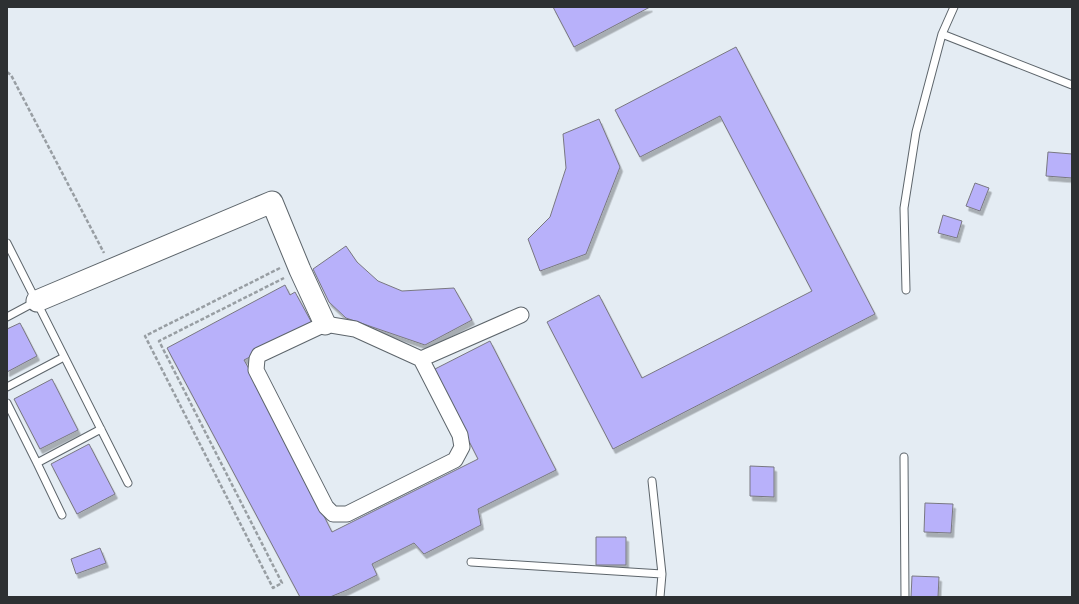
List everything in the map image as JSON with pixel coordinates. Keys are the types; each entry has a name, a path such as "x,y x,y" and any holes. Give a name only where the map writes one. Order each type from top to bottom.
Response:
{"main road":[{"path":"37,301 272,202 298,265 325,324"}],"street":[{"path":"421,359 521,315"},
{"path":"325,324 355,329 421,359 460,435 462,447 455,460 347,514 333,514 326,507 256,370 257,360 260,355 325,324"}],"lane":[{"path":"906,290 904,208 916,132 942,34 954,7"},
{"path":"942,34 1072,85"},
{"path":"7,243 128,483"},
{"path":"7,317 37,301"},
{"path":"7,387 64,357"},
{"path":"7,403 62,516"},
{"path":"37,463 101,429"},
{"path":"904,457 905,597"},
{"path":"652,480 662,574 660,597"},
{"path":"472,562 662,574"}],"path":[{"path":"7,72 11,74 112,269"},
{"path":"298,265 159,341 282,583 273,588 145,336 298,265"}],"building":[{"path":"553,7 650,7 574,47"},
{"path":"736,47 875,314 613,449 547,322 599,295 642,378 812,291 720,116 640,157 615,110"},
{"path":"599,119 620,167 586,254 540,271 528,239 550,217 566,168 563,134"},
{"path":"1048,152 1072,154 1072,178 1046,176"},
{"path":"975,183 989,188 980,211 966,206"},
{"path":"943,215 962,221 957,238 938,233"},
{"path":"346,246 357,262 378,281 402,291 454,288 472,320 425,345 346,318 329,302 313,269"},
{"path":"285,285 290,295 295,292 313,325 244,360 332,532 478,459 433,370 490,341 556,470 478,509 481,525 424,554 414,543 372,564 377,575 347,590 330,597 300,597 167,348"},
{"path":"20,323 37,356 7,372 7,329"},
{"path":"52,379 78,430 40,449 14,399"},
{"path":"89,444 115,494 77,514 51,464"},
{"path":"750,466 774,467 774,497 750,496"},
{"path":"925,503 953,504 951,533 924,532"},
{"path":"596,537 626,537 626,565 596,565"},
{"path":"100,548 106,563 76,574 71,559"},
{"path":"912,576 939,577 938,597 911,597"}]}
